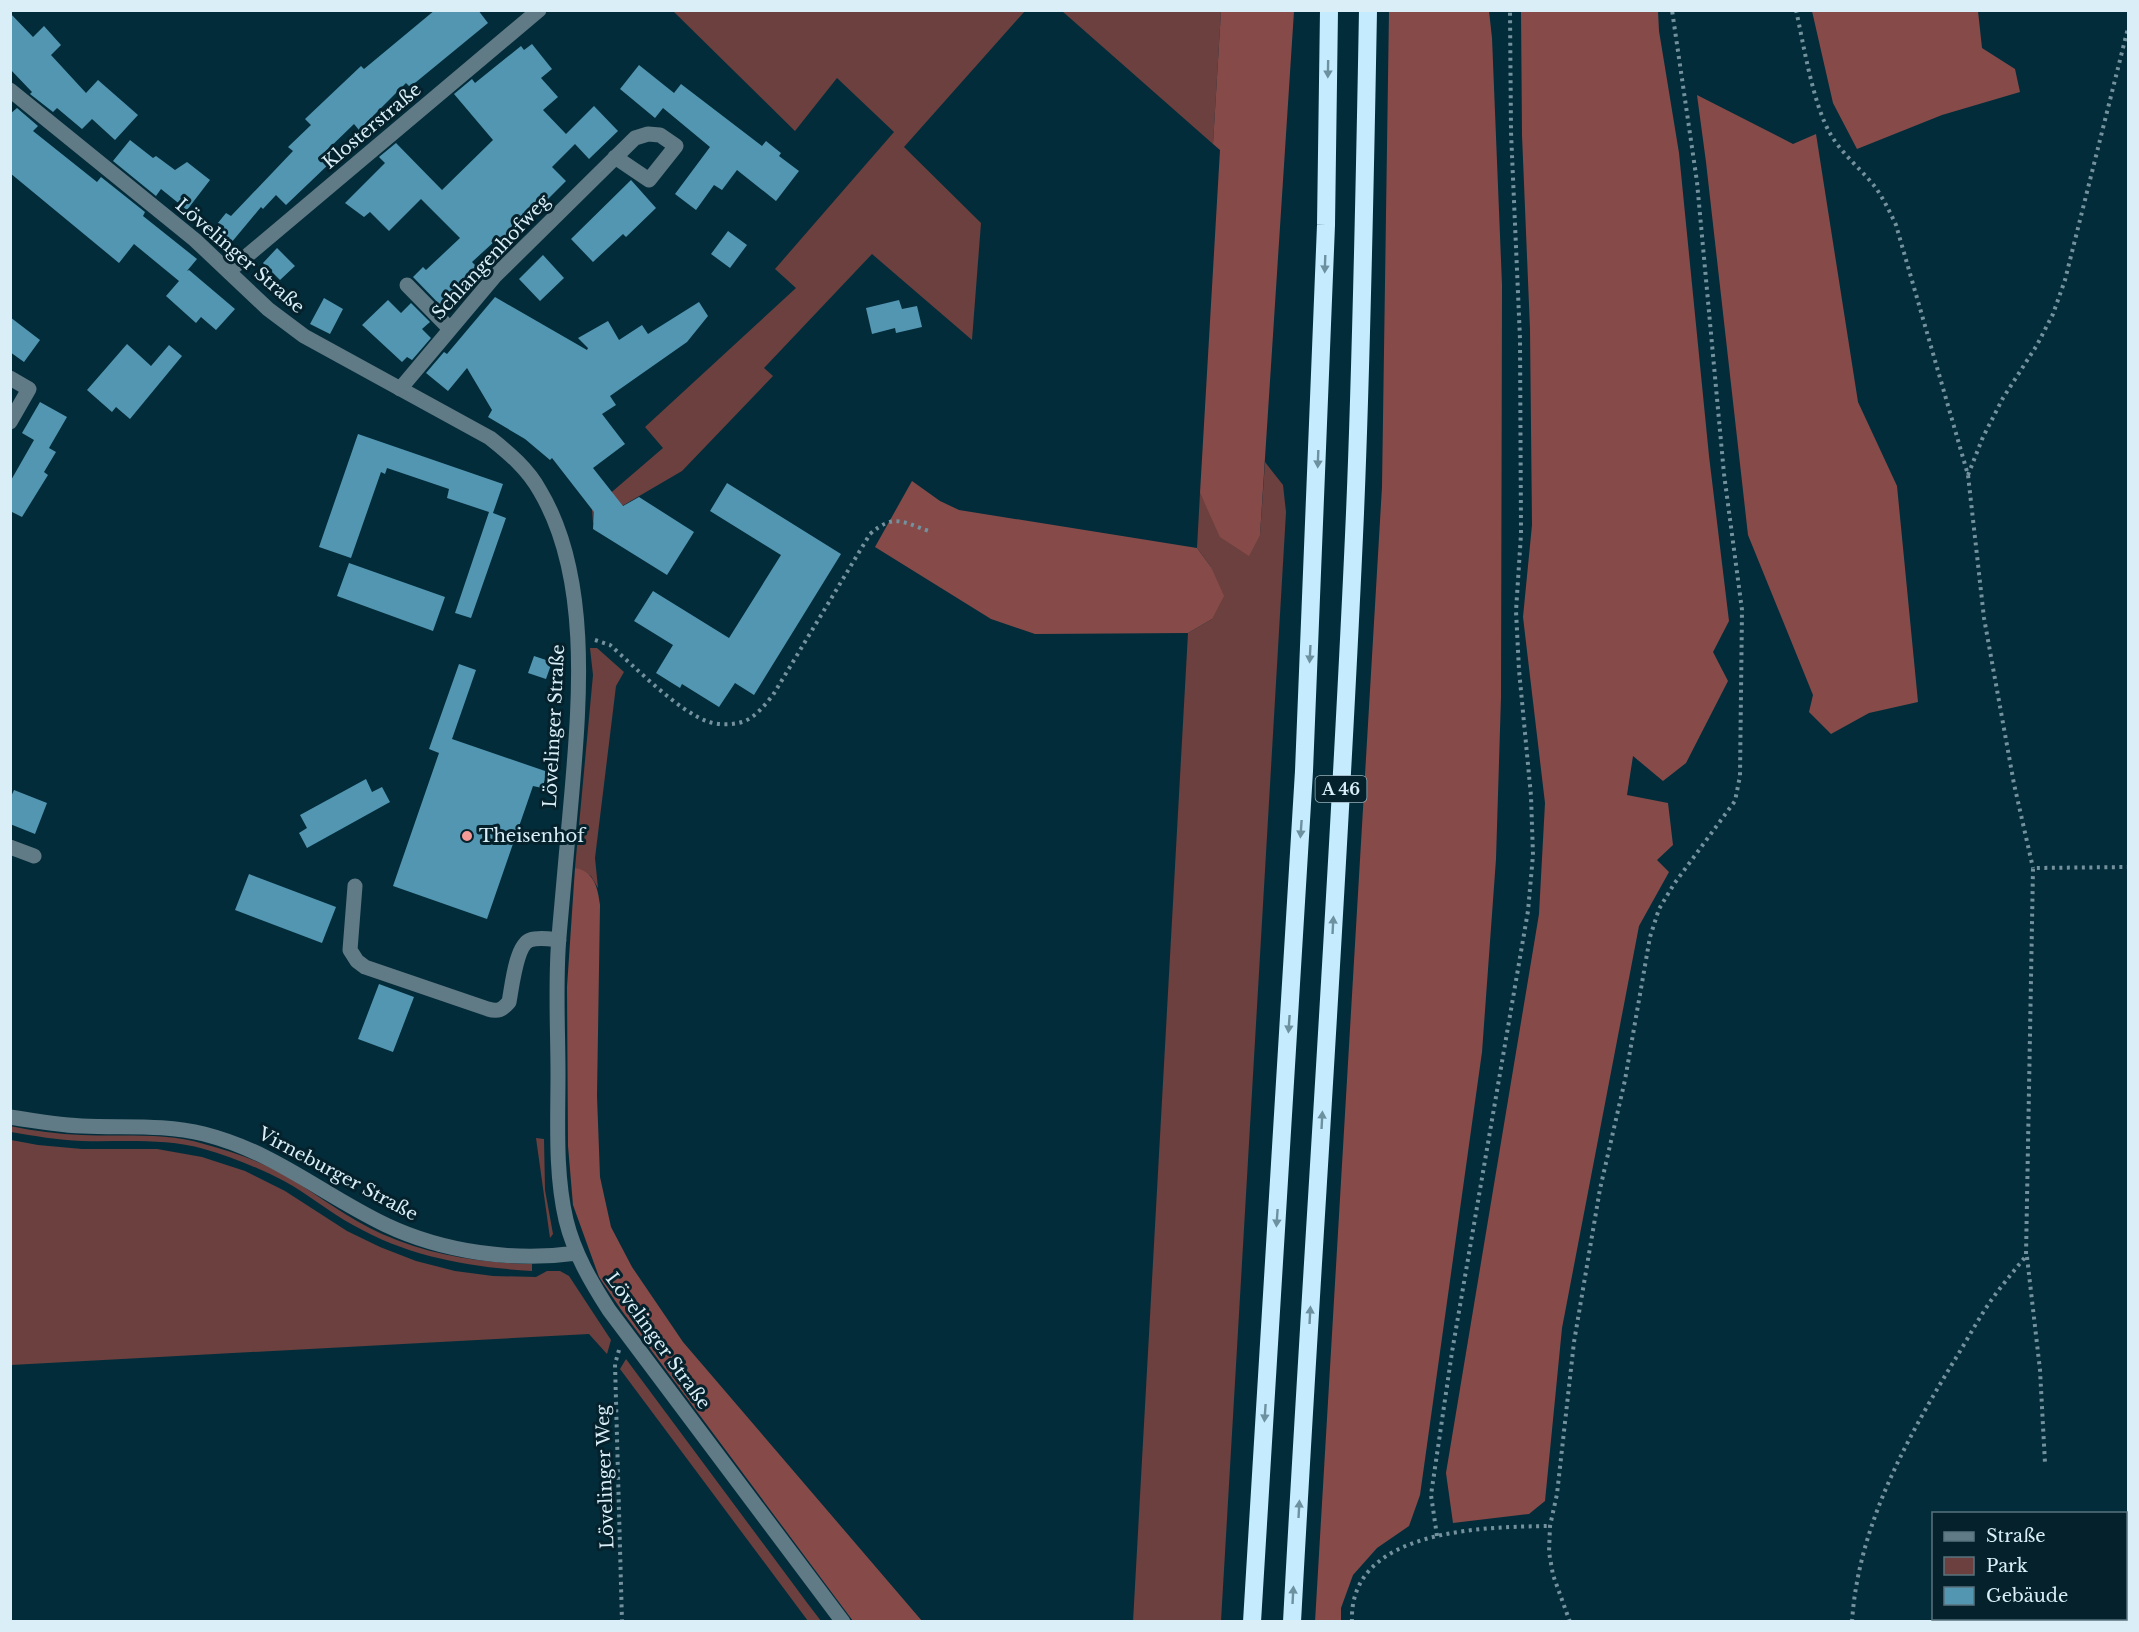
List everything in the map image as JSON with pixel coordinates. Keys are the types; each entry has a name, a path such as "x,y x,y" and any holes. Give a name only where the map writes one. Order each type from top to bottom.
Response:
{"highway":[{"name":"A 46","path":"1252,1622 1305,759 1326,237 1329,10"},
{"name":"A 46","path":"1292,1622 1342,778 1355,511 1368,10"}],"street":[{"name":"Klosterstraße","path":"229,271 533,12"},
{"name":"Lövelinger Straße","path":"10,90 195,240 286,324 490,438 514,458 540,489 561,537 570,576 579,645 578,712 559,940 560,1183 566,1221 588,1276 609,1310 843,1622"},
{"name":"Schlangenhofweg","path":"400,389 495,276 615,157"},
{"path":"406,285 450,329"},
{"path":"10,378 29,389 10,422"},
{"path":"10,847 34,856"},
{"path":"355,886 350,950 357,961 365,967 488,1010 497,1011 509,1002 520,949 527,940 537,938 559,940"},
{"name":"Virneburger Straße","path":"10,1117 81,1126 165,1127 204,1134 246,1148 290,1168 386,1225 421,1239 459,1249 501,1255 551,1256 577,1253"}],"path":[{"path":"1437,1536 1431,1495 1452,1352 1528,910 1533,855 1531,796 1519,670 1516,610 1521,534 1520,350 1511,132 1510,10"},
{"path":"1570,1622 1553,1575 1549,1552 1550,1526 1557,1494 1576,1330 1600,1189 1625,1080 1650,937 1659,909 1674,884 1734,801 1740,776 1742,610 1724,474 1697,182 1672,10"},
{"path":"1796,10 1819,106 1830,133 1843,153 1885,201 1896,225 1968,475 1984,618 2014,784 2033,868 2026,1256 2040,1370 2045,1463"},
{"path":"1968,475 1983,437 2003,398 2037,345 2053,314 2065,280 2128,28"},
{"path":"579,645 598,640 610,645 684,708 709,722 727,725 743,722 758,713 773,695 870,534 883,523 897,521 929,531"},
{"path":"2033,868 2128,867"},
{"path":"1852,1622 1854,1595 1863,1554 1886,1489 1910,1437 1989,1303 2026,1256"},
{"name":"Lövelinger Weg","path":"622,1622 615,1364 620,1346 627,1355"},
{"path":"1352,1622 1357,1591 1370,1569 1387,1554 1407,1544 1437,1536 1504,1527 1550,1526"}],"green space":[{"path":"673,11 1025,11 904,147 981,223 972,340 872,254 764,368 773,376 682,471 593,523 592,509 663,448 645,427 796,288 775,269 894,132 837,78 795,131"},
{"path":"1062,11 1221,11 1213,144"},
{"path":"1265,462 1283,485 1286,512 1221,1621 1133,1622 1188,633 1212,619 1211,567 1197,548 1200,493 1210,513 1260,535"},
{"path":"590,648 597,648 624,672 616,686 595,858 598,888 591,876 575,868 593,675"},
{"path":"10,1126 73,1135 174,1138 226,1150 288,1177 334,1207 382,1234 418,1247 455,1256 493,1262 532,1264 532,1271 485,1267 440,1259 396,1245 353,1225 275,1176 204,1149 174,1143 55,1139 11,1132"},
{"path":"536,1138 544,1139 545,1190 553,1234 550,1238"},
{"path":"11,1140 82,1149 157,1149 202,1157 245,1171 285,1191 347,1231 416,1261 455,1271 493,1276 536,1277 547,1271 560,1271 569,1276 611,1340 607,1354 589,1334 11,1365"},
{"path":"626,1359 821,1621 808,1621 620,1369"}],"shaded area":[{"path":"1221,11 1294,11 1260,535 1249,556 1220,537 1200,493 1220,150 1213,144"},
{"path":"1389,11 1489,11 1502,285 1501,697 1496,859 1482,1052 1420,1495 1409,1526 1377,1548 1353,1575 1341,1608 1341,1621 1315,1622 1382,487"},
{"path":"1521,11 1658,11 1659,31 1679,153 1709,456 1729,621 1713,652 1728,681 1686,763 1663,781 1633,756 1627,795 1668,803 1673,845 1657,860 1669,872 1639,926 1562,1328 1545,1501 1529,1514 1453,1523 1446,1473 1539,914 1545,803 1523,617 1532,525 1530,329 1522,135"},
{"path":"1812,11 1978,11 1982,48 2015,69 2020,92 1942,115 1857,149 1833,103"},
{"path":"1697,95 1793,144 1816,134 1858,402 1897,486 1918,702 1869,713 1831,734 1809,712 1813,695 1748,535"},
{"path":"912,481 940,501 959,510 1197,548 1211,567 1224,596 1212,619 1188,633 1035,634 991,619 875,547"},
{"path":"575,868 587,873 594,881 600,905 597,1096 600,1177 611,1227 632,1267 683,1342 922,1621 853,1621 599,1277 573,1205 568,1146 567,987"}],"building":[{"path":"435,10 478,10 488,23 410,87 406,83 359,130 354,124 323,154 331,162 286,205 276,195 263,209 261,207 226,249 209,234 226,213 231,216 293,151 288,147 311,125 305,119 361,66 364,69"},
{"path":"10,13 33,37 44,26 61,45 51,55 86,93 98,80 138,115 115,140 92,119 82,129 57,108 53,112 30,94 32,92 10,69"},
{"path":"532,44 552,69 541,78 558,97 543,110 566,134 594,106 618,131 589,159 575,144 552,167 566,181 501,246 496,240 472,262 478,268 450,295 454,299 444,309 413,277 423,267 426,270 460,238 421,199 389,231 370,212 364,217 345,203 385,163 379,157 396,143 442,190 493,140 454,94 472,79 475,83 521,46 524,50"},
{"path":"639,65 674,93 681,84 762,146 766,141 781,153 779,156 799,171 776,201 737,170 722,190 714,185 696,210 675,194 710,147 663,108 655,118 620,89"},
{"path":"17,108 38,126 33,131 97,182 101,177 145,212 143,216 197,259 187,271 189,270 235,309 216,330 201,317 196,323 166,296 179,281 134,244 119,263 10,173 10,114"},
{"path":"130,140 153,158 156,156 175,170 187,162 210,180 187,210 161,189 156,196 113,161"},
{"path":"631,180 656,208 626,237 623,234 593,262 571,239"},
{"path":"728,231 747,245 730,268 711,254"},
{"path":"277,248 295,266 280,280 263,263"},
{"path":"543,255 564,278 540,301 519,279"},
{"path":"495,297 587,350 588,348 578,338 608,321 619,340 642,325 648,334 699,302 708,316 687,342 610,396 616,405 602,414 625,444 593,468 623,506 639,497 694,532 667,575 593,529 594,512 552,458 550,460 525,439 488,417 492,410 467,368 448,391 426,373 444,352 447,354"},
{"path":"324,298 343,309 330,334 310,324"},
{"path":"388,300 401,313 411,303 430,322 422,329 431,338 412,360 407,357 402,362 362,325"},
{"path":"899,300 902,309 917,306 922,327 896,333 895,328 872,334 866,308"},
{"path":"10,317 40,340 24,362 10,352"},
{"path":"127,344 151,366 169,345 182,356 130,419 116,407 112,412 87,390"},
{"path":"40,402 67,417 49,448 56,452 44,472 48,475 22,517 10,511 10,482 34,440 22,433"},
{"path":"358,434 503,484 493,513 506,518 471,618 455,613 489,512 447,498 449,489 387,468 385,474 381,472 351,558 319,547"},
{"path":"727,483 841,554 754,695 735,683 719,707 682,684 680,688 656,673 673,645 634,621 653,591 729,638 781,555 710,511"},
{"path":"349,563 445,597 433,631 337,596"},
{"path":"534,656 552,662 546,679 528,673"},
{"path":"459,664 476,670 452,739 548,772 542,788 533,786 487,919 393,886 439,753 429,749"},
{"path":"366,779 372,792 382,787 390,802 307,848 299,833 307,828 300,815"},
{"path":"14,790 47,803 35,834 10,824 10,799"},
{"path":"249,874 336,907 322,943 235,910"},
{"path":"379,984 414,997 393,1052 358,1039"}],"place":[{"name":"Theisenhof","path":"467,836"}]}
